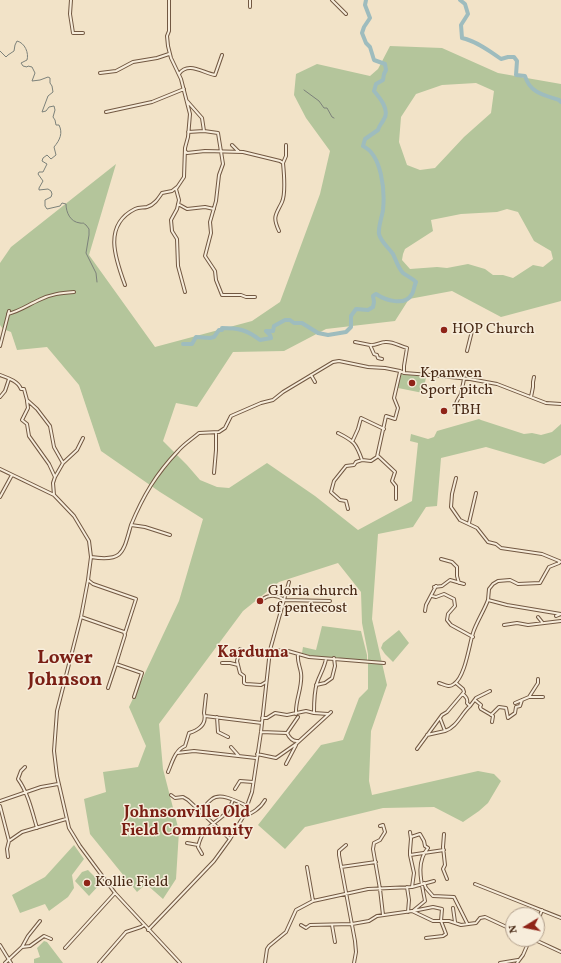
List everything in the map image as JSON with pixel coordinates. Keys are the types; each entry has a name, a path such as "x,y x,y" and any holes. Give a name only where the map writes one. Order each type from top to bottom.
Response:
{"street":[{"path":"71,0 70,14 73,33 83,33"},
{"path":"125,285 118,267 114,246 116,227 126,214 136,208 146,207 157,202 162,193 172,191 178,186 184,177 185,151 190,114 184,89 168,46 167,36 169,31 169,0"},
{"path":"250,0 250,7"},
{"path":"332,0 346,14"},
{"path":"100,73 116,71 133,62 170,54"},
{"path":"179,74 182,69 187,67 215,75 222,55"},
{"path":"106,112 152,102 184,89"},
{"path":"186,101 202,118 204,130"},
{"path":"188,132 204,130 218,133 223,164 219,175 214,210 210,222 210,240 205,256 215,271 216,280 222,295 255,297"},
{"path":"232,145 240,152"},
{"path":"279,231 275,222 275,216 282,202 284,192 283,163 286,156 286,145"},
{"path":"185,151 188,153 205,151 240,152 283,163"},
{"path":"178,186 176,189 179,200 171,220 172,231 177,239 178,266 185,292"},
{"path":"178,204 187,209 206,207 214,210"},
{"path":"0,346 8,313 18,312 40,299 58,293 74,292"},
{"path":"467,352 472,331"},
{"path":"355,342 370,345 387,342 407,348 404,374"},
{"path":"370,345 374,354 377,355 378,358 382,359"},
{"path":"91,557 109,559 120,554 125,547 132,525 147,490 162,469 178,451 199,433 216,433 225,428 231,416 261,403 273,400 283,392 334,362 339,361 400,371 404,374 430,375 497,384 546,403 561,404"},
{"path":"348,509 346,500 340,500 332,492 334,481 346,466 354,465 356,462 362,460 371,461 378,456 386,416 395,419 398,410 394,398 400,371"},
{"path":"0,375 10,378 20,386 21,389 24,389 28,408 22,420 27,424 29,436 49,464 55,477"},
{"path":"311,375 315,382"},
{"path":"531,397 534,387 534,377"},
{"path":"0,397 5,391 10,378"},
{"path":"455,407 461,394 464,379"},
{"path":"27,400 37,409 50,426 54,447 63,463"},
{"path":"353,440 361,418 384,429"},
{"path":"214,473 216,433"},
{"path":"338,433 353,440 362,460"},
{"path":"54,494 53,482 55,477 63,463 77,450 83,438"},
{"path":"378,456 394,472 392,481 396,486 396,499"},
{"path":"0,469 54,494 74,516 88,538 91,557 88,580 81,617 61,692 56,718 54,752 55,766 66,819 69,828 80,846 115,893 180,963"},
{"path":"0,497 12,475"},
{"path":"456,478 451,507 460,520 477,528 488,542 496,544 501,548 542,554 560,562"},
{"path":"469,523 476,493"},
{"path":"132,525 145,527 170,536"},
{"path":"441,559 452,562 457,567 459,583"},
{"path":"439,683 448,686 456,683 463,670 472,637 488,600 489,589 498,581 510,580 518,584 540,583 549,567 560,562"},
{"path":"88,580 93,584 136,599 108,688"},
{"path":"425,611 426,605 432,596 435,587 442,586 450,580 464,584"},
{"path":"148,930 214,861 230,839 243,817 252,792 256,754 261,732 270,650 289,582"},
{"path":"432,596 444,594 454,599 455,606 448,614 447,620 452,625 472,637"},
{"path":"263,598 266,596 273,596 284,600 330,601"},
{"path":"488,600 507,605 561,614"},
{"path":"556,616 561,614"},
{"path":"81,617 125,633"},
{"path":"538,617 543,622"},
{"path":"504,625 517,623 528,625 561,621"},
{"path":"240,649 237,661 240,672 244,676 244,683 261,685 266,682"},
{"path":"270,650 288,651 308,657 384,663"},
{"path":"296,714 301,672 297,660 298,654"},
{"path":"316,685 325,683 332,678 335,666 334,658"},
{"path":"314,714 316,685 320,675 324,671 326,659"},
{"path":"222,663 238,665"},
{"path":"116,664 141,672 134,697"},
{"path":"529,697 538,683 538,679"},
{"path":"456,683 463,689 463,694 466,696 468,700 467,703 470,706"},
{"path":"427,735 450,729 458,722 475,700 490,691"},
{"path":"168,772 177,753 182,747 186,746 190,733 196,731 202,726 205,716 206,694"},
{"path":"417,749 442,715 447,712 463,694"},
{"path":"515,703 529,697 543,697"},
{"path":"475,700 481,705 480,708 491,714 494,718 492,722"},
{"path":"491,714 499,707 503,707 506,708 508,718 516,711 516,707 520,706 522,700"},
{"path":"262,718 267,718 275,713 287,715 306,711 314,714 330,713 299,740 286,764"},
{"path":"205,716 262,723"},
{"path":"217,717 218,732 228,737"},
{"path":"287,733 298,717"},
{"path":"440,718 445,731"},
{"path":"261,732 287,733"},
{"path":"287,733 292,740 299,740"},
{"path":"256,754 276,758 296,744"},
{"path":"231,746 239,756"},
{"path":"177,753 194,751 256,758"},
{"path":"25,767 20,771 18,779 26,792 37,828"},
{"path":"235,789 240,781 253,782"},
{"path":"0,801 48,785 59,784"},
{"path":"171,795 177,799 183,797 230,839"},
{"path":"200,811 212,798 216,797 223,797 247,806"},
{"path":"202,854 198,845 202,834 226,813 233,800"},
{"path":"243,817 262,807 265,800"},
{"path":"0,806 9,841 7,849 8,857"},
{"path":"9,841 22,832 66,819"},
{"path":"380,826 383,825 385,832 380,840 374,843 373,849 383,915"},
{"path":"410,832 410,855 414,873 412,887"},
{"path":"410,837 420,834 429,852"},
{"path":"444,834 445,864 443,869 447,879"},
{"path":"187,843 198,845"},
{"path":"346,845 339,851 356,949 354,963"},
{"path":"412,911 425,901 420,870 424,853 428,848"},
{"path":"410,855 444,850"},
{"path":"341,867 376,862"},
{"path":"307,867 313,901"},
{"path":"264,963 267,949 286,932 296,910 313,901 368,889 412,887 434,881"},
{"path":"423,883 433,896 454,897 467,923"},
{"path":"475,884 534,907"},
{"path":"407,887 409,900 408,912"},
{"path":"65,948 106,905 115,893"},
{"path":"301,925 306,928 310,925 352,924 369,921 383,915 433,907 441,908 442,921 446,934 443,936 426,938"},
{"path":"453,908 456,924"},
{"path":"412,911 433,921 449,921 461,925 476,923 480,918 484,917 505,926"},
{"path":"545,911 561,918"},
{"path":"5,963 22,947 28,936 40,921"},
{"path":"99,963 126,932 144,925"},
{"path":"332,925 335,942"},
{"path":"22,947 30,946 44,936 51,939"},
{"path":"0,945 11,963"},
{"path":"545,945 561,952"},
{"path":"500,963 518,962 526,947"}],"green space":[{"path":"390,46 442,48 498,73 561,84 561,301 501,317 452,291 409,299 395,321 326,329 284,351 233,352 197,407 176,403 163,441 200,480 217,487 229,488 267,463 315,496 358,530 412,501 418,443 410,441 411,434 428,439 434,437 437,431 479,419 524,434 532,433 541,435 552,432 561,424 561,455 544,464 486,447 441,458 437,506 426,507 413,527 378,534 372,619 387,685 371,731 369,781 372,795 478,771 494,774 501,781 488,803 463,822 434,807 383,808 305,827 285,849 258,825 321,745 343,740 359,698 368,689 368,654 362,623 361,592 338,563 279,582 243,611 159,724 163,769 179,831 176,879 163,899 146,884 137,892 90,834 84,799 106,792 103,772 138,767 146,746 129,707 179,601 203,519 160,492 101,451 79,385 47,347 17,350 11,332 3,329 0,325 0,263 11,247 116,164 89,255 155,347 252,321 280,302 320,194 330,151 306,118 294,95 296,74 317,64 370,76 378,69","holes":["476,83 494,91 491,113 464,137 435,168 420,170 407,165 399,142 401,117 416,94 442,85","507,209 518,212 534,241 551,251 553,259 543,267 533,265 513,278 503,275 493,275 485,269 468,264 447,268 437,267 410,269 402,260 405,249 433,231 431,220 461,214 497,212"]},
{"name":"Kpanwen Sport pitch","path":"401,374 426,377 423,393 398,388"},
{"path":"322,626 361,631 367,661 316,657 302,653 303,647 316,650"},
{"path":"399,630 409,643 393,662 381,648 383,643"},
{"path":"74,845 84,859 72,875 74,888 68,897 49,911 45,904 20,913 12,895 45,877"},
{"path":"88,870 101,883 89,896 75,881 82,872"},
{"path":"44,941 47,942 63,963 34,963 34,959 40,957 37,948"}],"waterway":[{"path":"183,344 192,344 196,337 214,337 219,330 222,330 222,328 242,330 260,340 271,338 266,331 273,331 274,326 285,320 290,320 294,323 302,323 318,333 328,335 346,332 351,327 351,316 356,309 368,310 373,307 373,296 376,294 390,300 400,301 409,298 413,293 416,282 401,271 393,254 380,237 379,228 383,210 383,184 381,174 374,157 363,146 365,139 378,130 386,116 384,104 374,91 376,84 383,80 386,70 385,64 374,60 370,47 366,43 362,33 370,18 365,5 366,0"},
{"path":"460,0 465,4 468,14 461,25 462,38 478,44 501,59 514,57 517,61 516,75 525,76 527,82 534,90 561,102"},
{"path":"0,51 6,57 14,51 17,41 20,42 26,49 27,54 27,60 21,63 23,66 32,67 35,73 32,81 48,77 50,78 53,92 48,96 42,112 46,111 49,107 54,106 55,110 53,117 56,125 59,125 61,134 54,147 56,155 51,159 47,155 43,158 42,161 47,164 43,172 39,172 38,174 43,181 39,190 48,189 51,191 51,197 45,200 45,206 47,209 60,206 62,203 66,204 71,219 83,223 89,229 86,253 96,273 97,282"},
{"path":"304,90 319,101 324,108 327,108 334,118"}],"place":[{"name":"HOP Church","path":"444,330"},
{"name":"Kpanwen Sport pitch","path":"412,383"},
{"name":"TBH","path":"444,411"},
{"name":"Gloria church of pentecost","path":"260,601"},
{"name":"Kollie Field","path":"87,883"}],"district":[{"name":"Karduma","path":"253,654"},
{"name":"Lower Johnson","path":"65,671"},
{"name":"Johnsonville Old Field Community","path":"187,823"}]}
